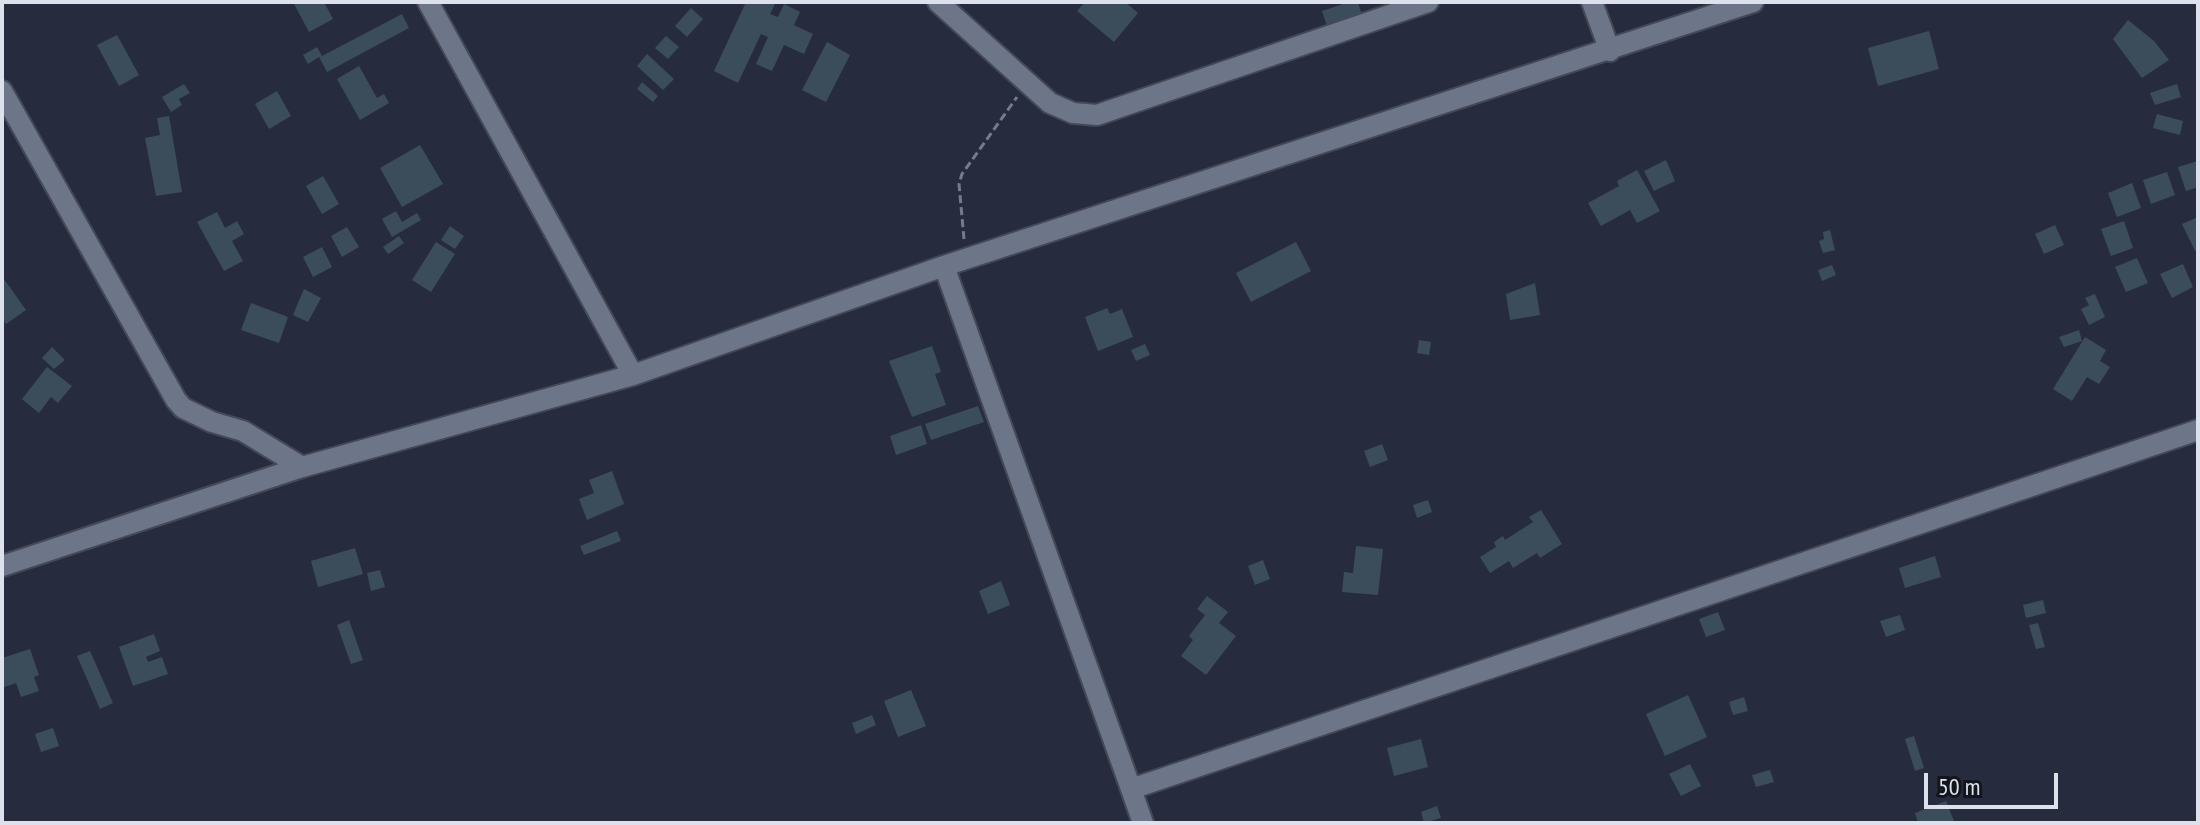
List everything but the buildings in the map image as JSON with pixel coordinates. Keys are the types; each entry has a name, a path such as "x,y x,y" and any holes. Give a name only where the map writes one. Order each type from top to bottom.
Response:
{"street":[{"path":"428,2 633,375"},
{"path":"938,2 1050,103 1073,113 1097,115 1428,2"},
{"path":"1592,2 1610,51"},
{"path":"2,566 302,467 633,375 944,266 1753,2"},
{"path":"2,91 176,400 183,408 212,422 243,431 302,467"},
{"path":"944,266 1143,823"},
{"path":"1131,789 2198,430"}],"path":[{"path":"967,259 959,184 962,174 1026,84"}]}
